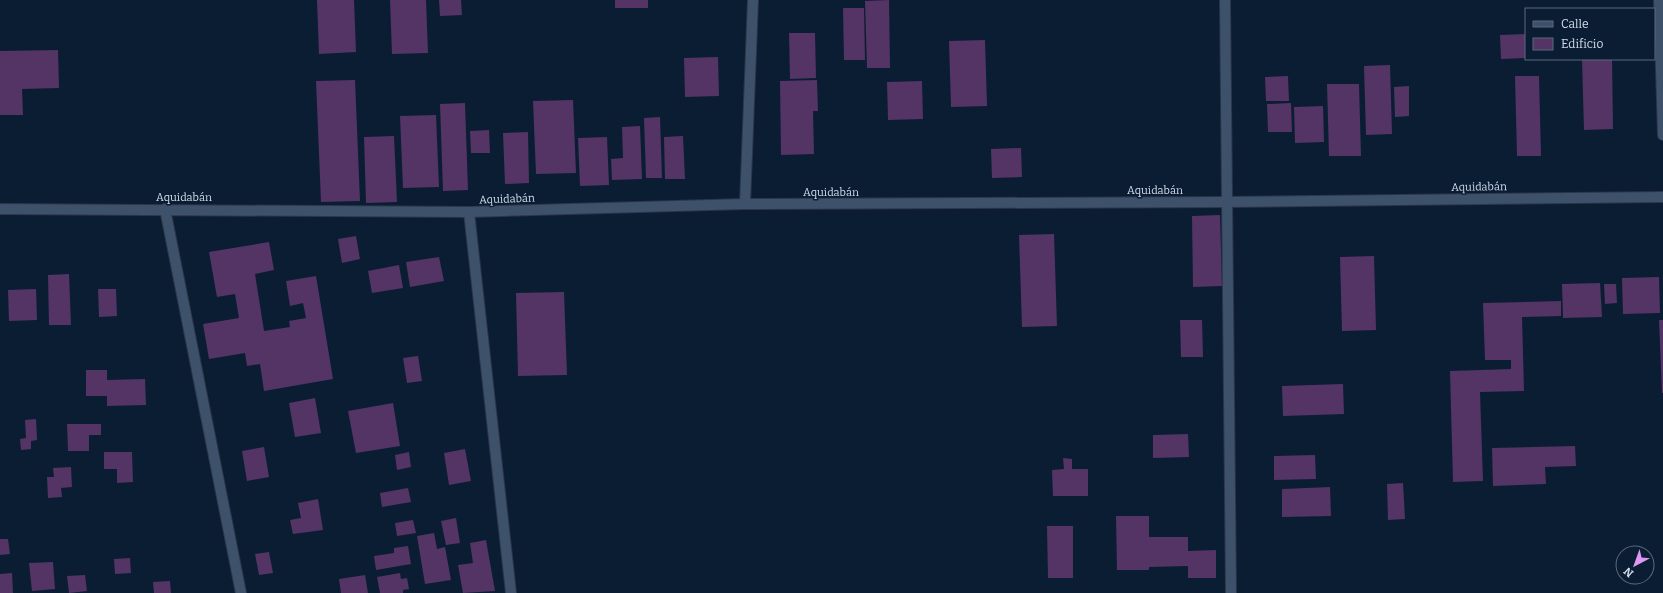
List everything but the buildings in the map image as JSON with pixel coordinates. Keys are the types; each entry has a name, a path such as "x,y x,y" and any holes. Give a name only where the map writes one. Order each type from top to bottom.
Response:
{"street":[{"path":"745,204 754,0"},
{"path":"1225,0 1230,593"},
{"path":"1659,0 1663,135"},
{"name":"Aquidabán","path":"0,209 469,212 745,204 1663,198"},
{"path":"165,209 240,593"},
{"path":"469,212 510,593"}]}
